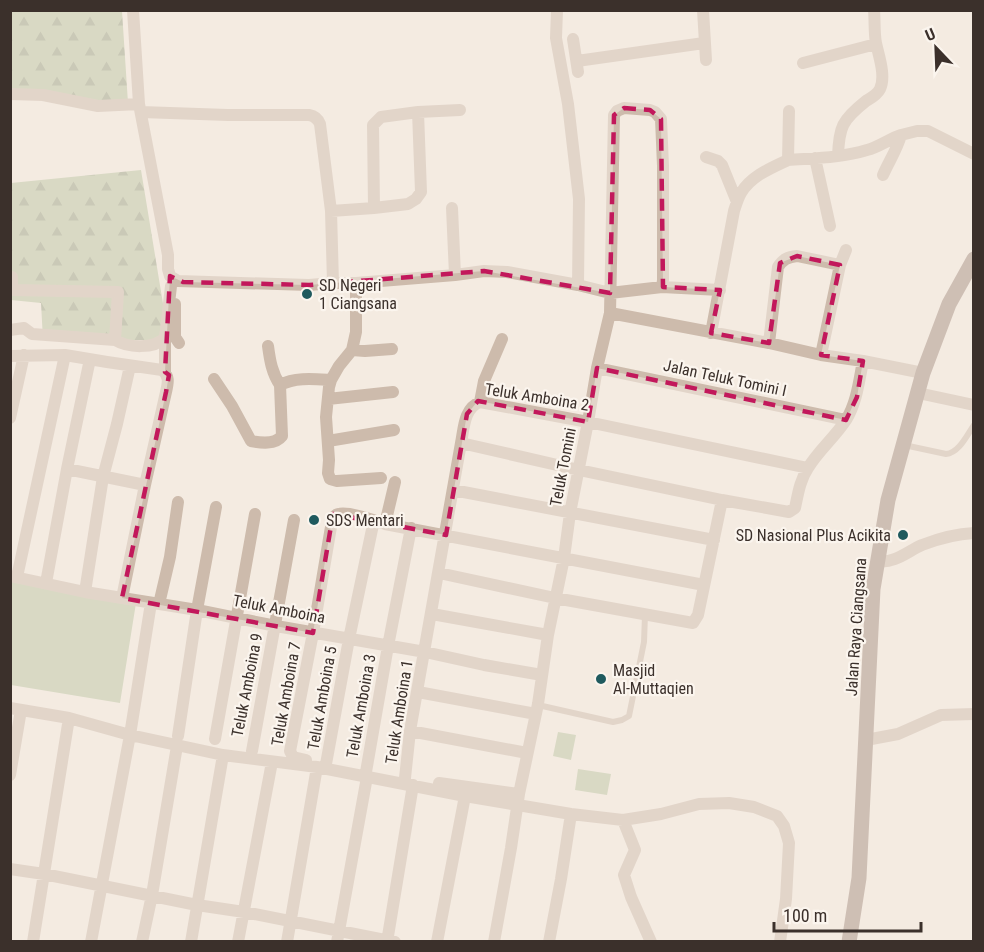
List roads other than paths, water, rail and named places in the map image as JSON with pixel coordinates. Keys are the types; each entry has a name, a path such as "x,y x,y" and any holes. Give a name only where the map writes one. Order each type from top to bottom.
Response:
{"main road":[{"name":"Jalan Raya Ciangsana","path":"849,942 859,878 873,589 888,500 923,373 949,304 974,259"}],"street":[{"path":"133,10 140,108 168,255 168,269 175,300 175,337 179,343"},
{"path":"557,10 556,38 568,104 579,200 578,285"},
{"path":"703,10 705,60"},
{"path":"838,156 842,124 878,93 881,87 882,74 876,44 874,10"},
{"path":"573,39 577,67 704,43"},
{"path":"803,63 876,44"},
{"path":"10,94 43,95 98,106 228,115 309,115 315,117 320,124 331,211 333,283"},
{"name":"Teluk Tomini","path":"494,942 518,800 537,709 548,635 564,558 570,513 597,368 610,313 614,115 616,111 624,108 655,112 661,118 662,287"},
{"path":"374,208 374,122 381,117 418,112 460,111"},
{"path":"788,160 789,111"},
{"path":"331,211 408,204 416,199 421,192 418,112"},
{"path":"711,333 734,211 741,192 752,179 788,160 838,156 869,150 889,139 917,131 928,131 974,154"},
{"path":"883,175 901,135"},
{"path":"706,157 722,165 737,202"},
{"path":"815,158 830,226"},
{"path":"452,208 455,275"},
{"path":"821,355 840,265 846,250"},
{"path":"769,343 780,263 790,256 797,256 840,265"},
{"path":"170,281 309,285 484,271 507,272 610,293 662,287 720,290"},
{"path":"122,598 168,379 165,372 165,338 170,281"},
{"path":"356,283 356,332 352,350 328,387 326,417 328,473 330,479 337,481 381,478"},
{"path":"11,289 118,292 115,340"},
{"path":"610,313 923,373"},
{"path":"10,330 24,328 32,334 115,340 122,345 159,343 165,338"},
{"path":"480,402 484,381 502,339"},
{"path":"213,379 232,406 251,441 260,443 280,439 282,430 280,385 271,366 268,346"},
{"path":"352,350 392,349"},
{"path":"10,418 24,355"},
{"path":"10,356 65,355 162,369 165,372"},
{"path":"14,576 65,355"},
{"path":"46,583 90,359"},
{"path":"461,443 579,470 789,512 795,508 800,485 808,468 846,420 856,397 863,361"},
{"path":"85,592 103,477 130,366"},
{"name":"Jalan Teluk Tomini I","path":"597,368 846,420"},
{"path":"280,385 290,381 331,380"},
{"path":"328,399 393,392"},
{"path":"918,393 974,405"},
{"name":"Teluk Amboina 2","path":"425,652 461,443 467,414 473,405 480,402 588,422 808,468"},
{"path":"327,441 394,430"},
{"path":"67,469 145,485"},
{"name":"Teluk Amboina 5","path":"287,942 321,766 349,639 380,522 395,482"},
{"path":"453,490 714,540"},
{"path":"439,573 555,598 693,623 698,615 722,500"},
{"path":"91,942 155,604 170,556 178,502"},
{"path":"142,942 152,895 197,610 216,507"},
{"path":"215,739 255,514"},
{"name":"Teluk Amboina 7","path":"321,766 295,758 291,756 290,751 332,521 338,514 344,514 380,522"},
{"name":"Teluk Amboina 9","path":"252,751 294,520"},
{"path":"380,522 704,585"},
{"name":"Teluk Amboina 3","path":"338,936 388,646 411,528"},
{"path":"878,561 885,562 898,558 921,546 955,534 974,533"},
{"name":"Teluk Amboina","path":"14,576 85,592 197,610 542,675"},
{"path":"432,614 548,635"},
{"name":"Teluk Amboina 1","path":"390,941 409,782 410,731 425,652"},
{"path":"418,692 537,709"},
{"path":"10,775 16,709 69,718 130,735 178,741 223,755 321,766 518,800 571,814 623,820 661,814 699,804 729,803 754,807 777,816 784,826 789,843 786,899 780,942"},
{"path":"866,740 898,734 941,715 974,714"},
{"path":"33,942 69,718"},
{"path":"410,731 527,753"},
{"path":"191,942 223,755"},
{"path":"238,942 272,762"},
{"path":"409,782 465,796 518,800"},
{"path":"437,942 465,796"},
{"path":"549,942 571,814"},
{"path":"623,820 635,850 624,875 651,942"},
{"path":"10,868 291,921 338,936 390,941"}],"lane":[{"path":"903,445 952,453 974,424"},
{"path":"537,709 613,722 629,716 644,642 645,615"}],"place":[{"name":"SD Negeri 1 Ciangsana","path":"307,294"},
{"name":"SDS Mentari","path":"314,520"},
{"name":"SD Nasional Plus Acikita","path":"903,535"},
{"name":"Masjid Al-Muttaqien","path":"601,679"}]}
